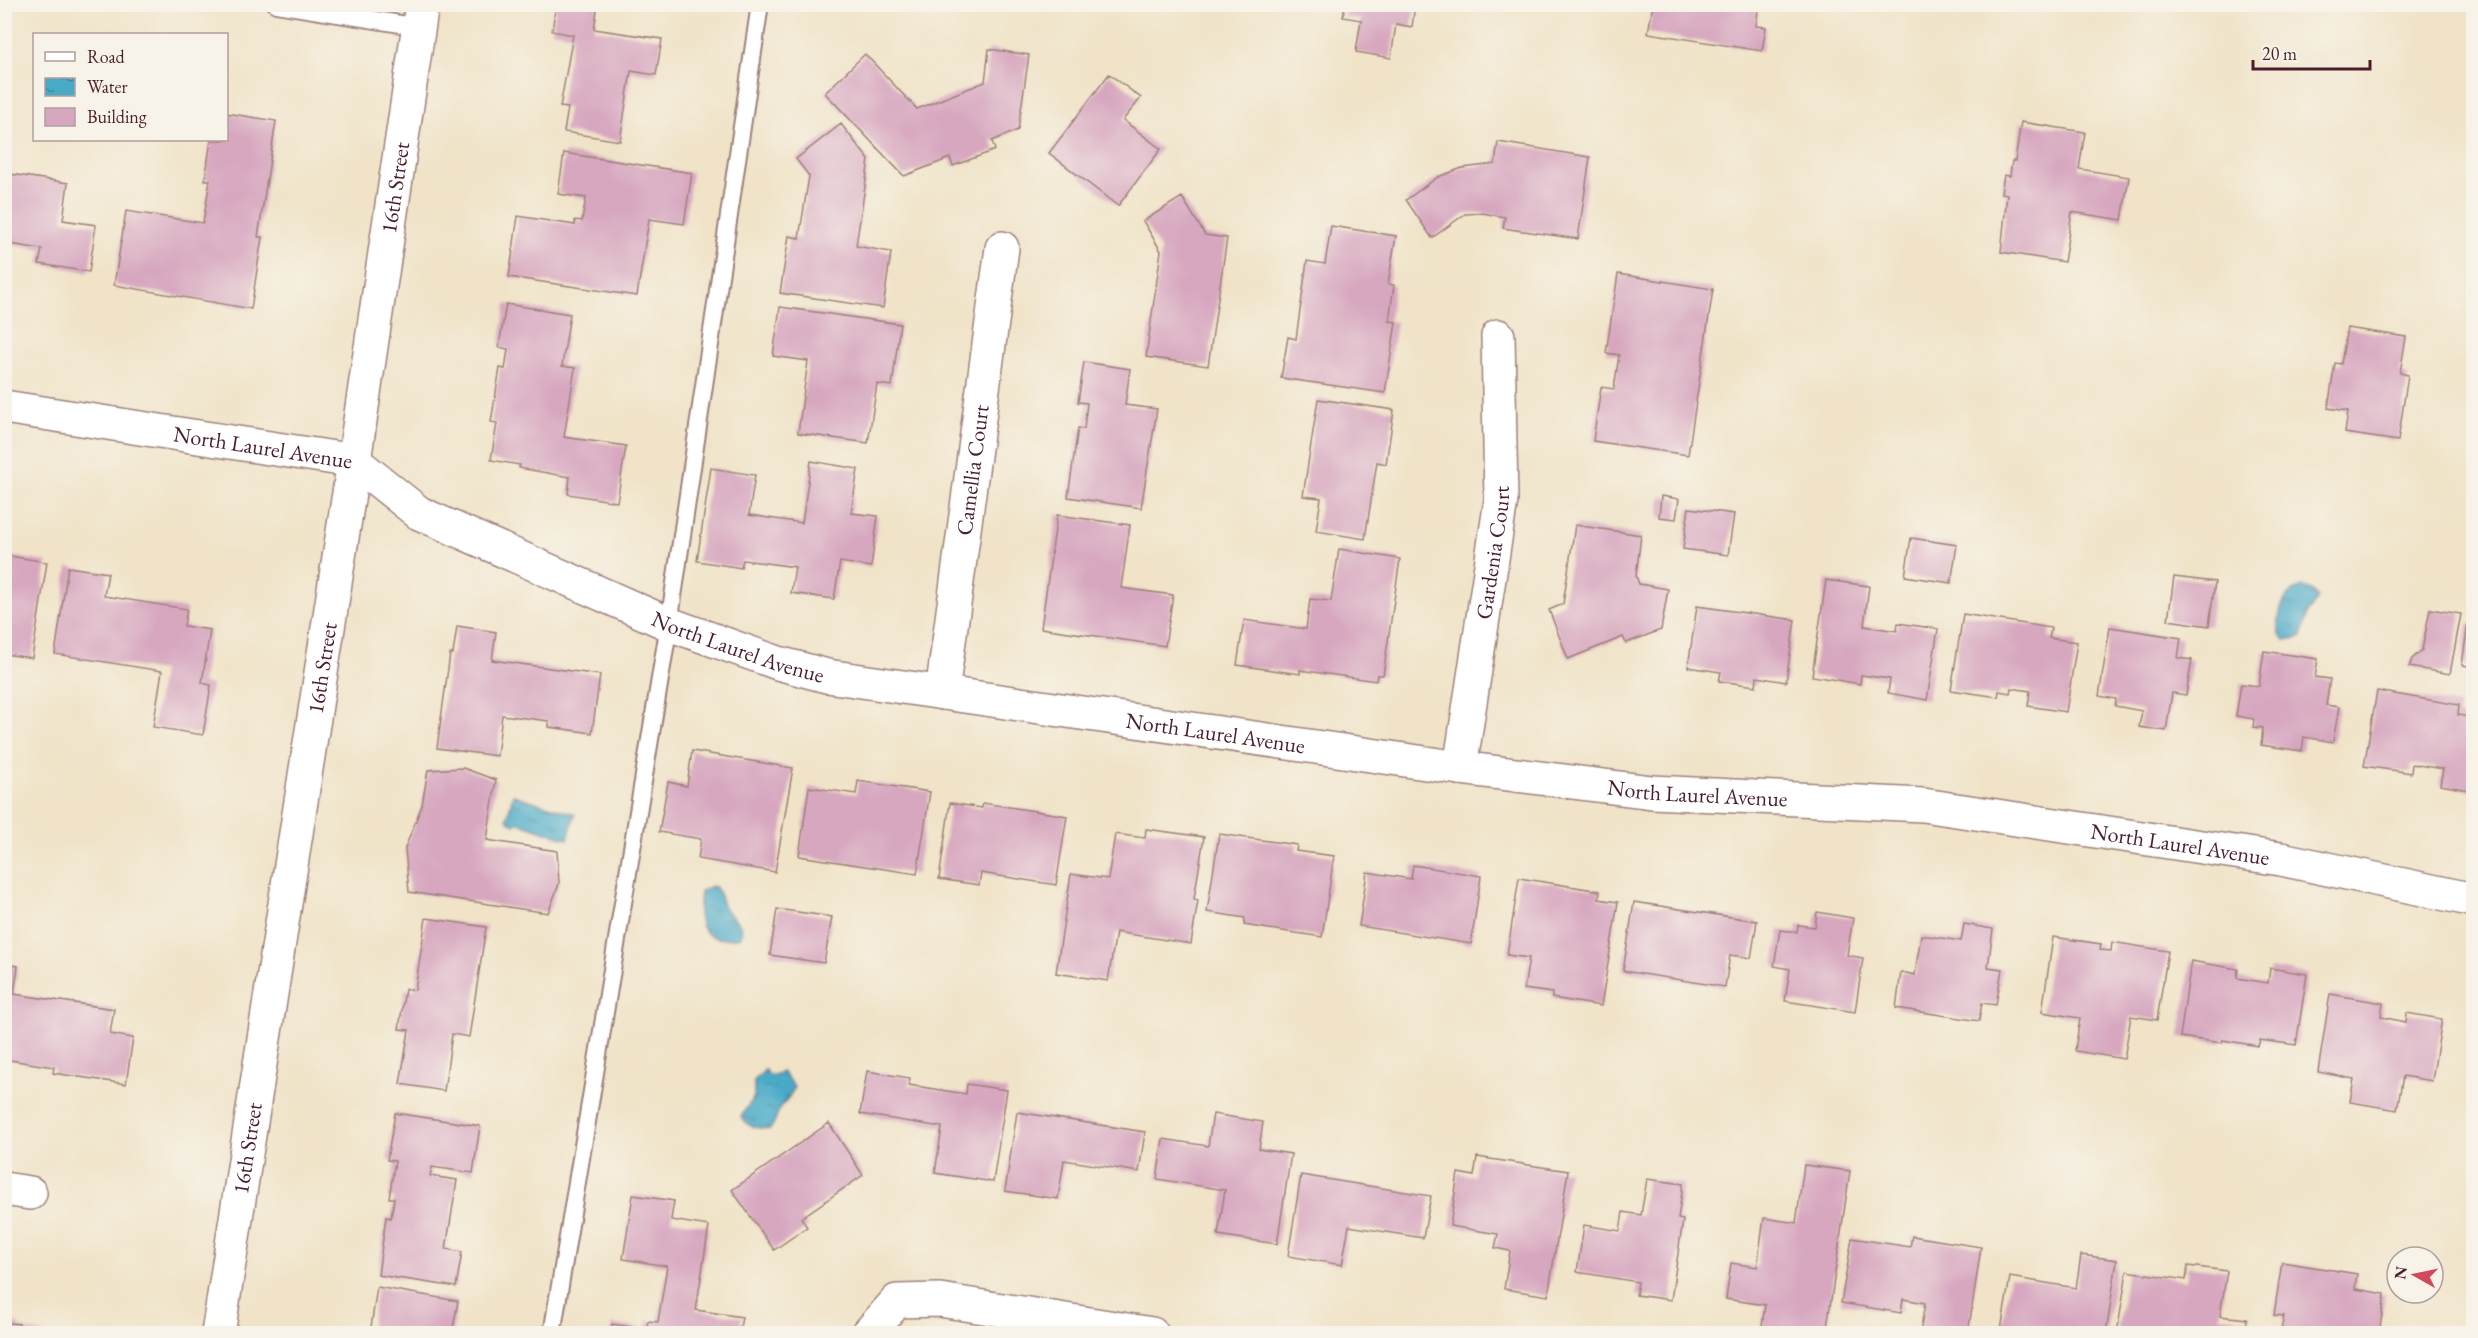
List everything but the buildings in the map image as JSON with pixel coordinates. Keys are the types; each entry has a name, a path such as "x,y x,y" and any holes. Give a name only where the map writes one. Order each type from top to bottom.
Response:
{"street":[{"name":"16th Street","path":"218,1334 421,16"},
{"name":"Camellia Court","path":"942,693 1002,248"},
{"name":"Gardenia Court","path":"1460,768 1501,500 1498,336"},
{"name":"North Laurel Avenue","path":"4,407 354,461 419,513 669,624 778,663 862,682 1460,768 1652,792 1923,805 2281,859 2474,900"},
{"path":"868,1334 897,1301 940,1300 1152,1334"}],"lane":[{"path":"276,4 421,16"},
{"path":"552,1334 669,624 760,4"}],"water":[{"path":"2304,587 2312,590 2318,598 2308,612 2302,637 2285,640 2280,634 2279,627 2282,605 2290,594"},
{"path":"513,795 575,814 568,839 517,822 514,825 507,819"},
{"path":"711,886 716,887 725,909 740,924 741,937 717,938 704,930 699,914 700,892"},
{"path":"765,1070 768,1075 782,1072 794,1086 770,1129 757,1128 741,1117 754,1097 754,1081"}]}
